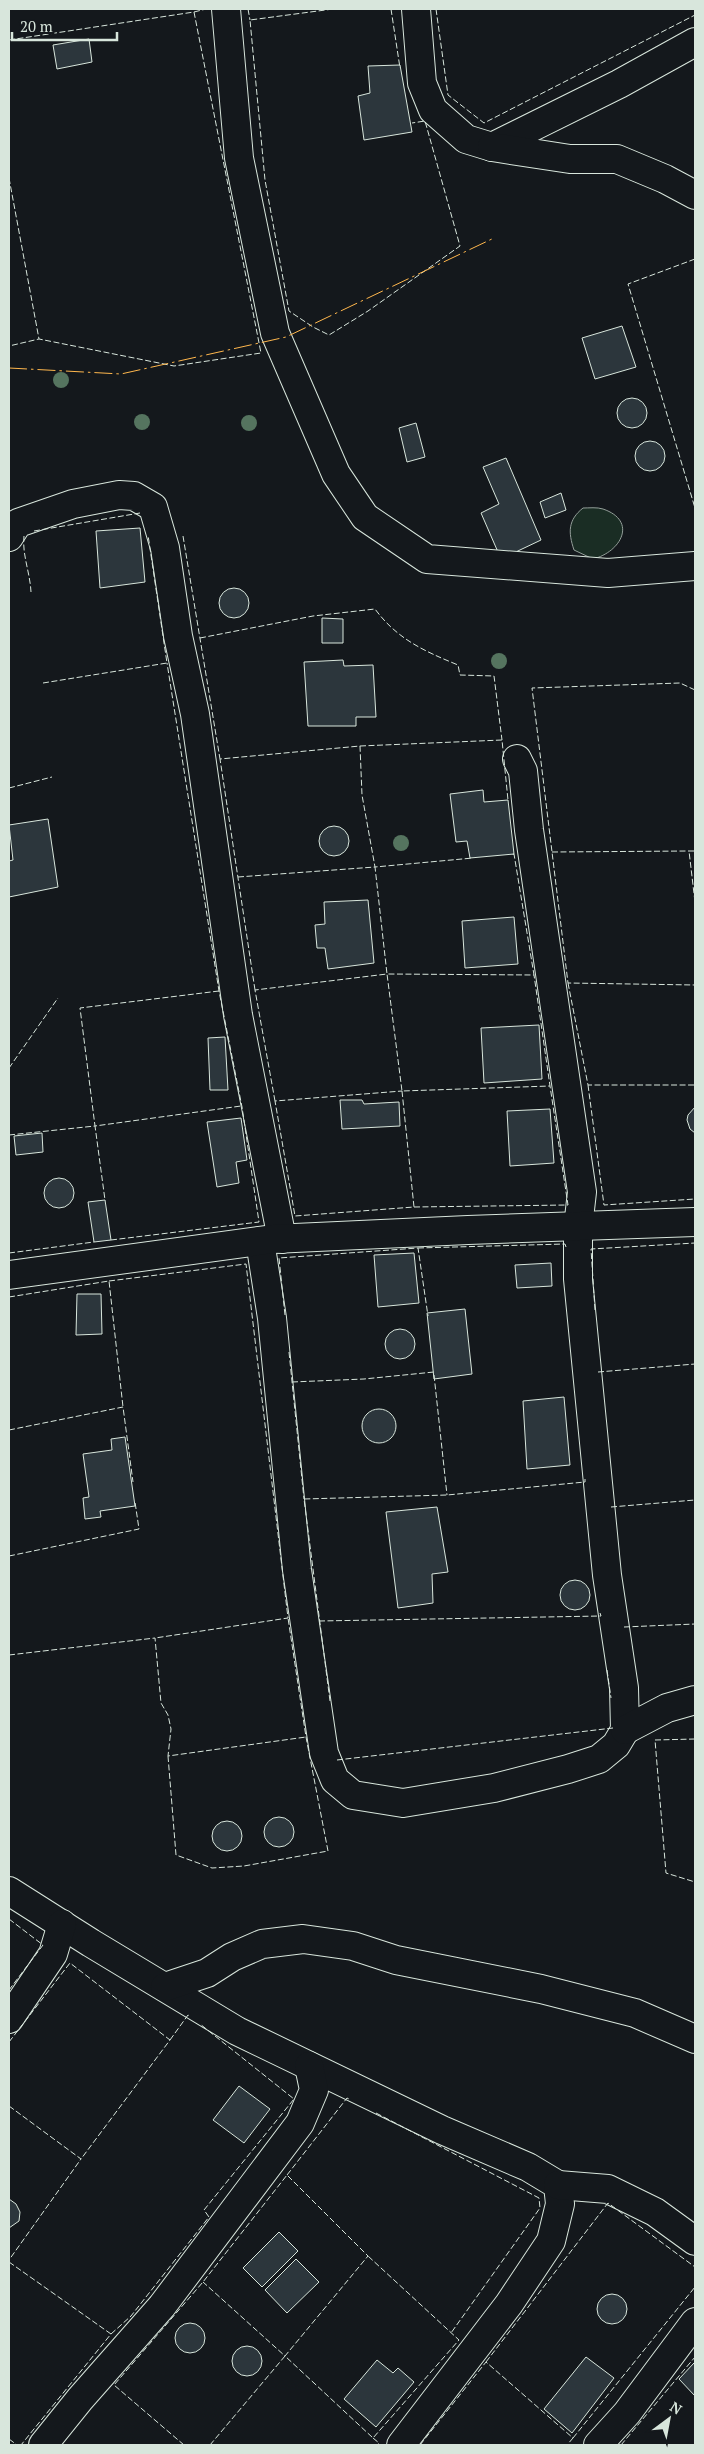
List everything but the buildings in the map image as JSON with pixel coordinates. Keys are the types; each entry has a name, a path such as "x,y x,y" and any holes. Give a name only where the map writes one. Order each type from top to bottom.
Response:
{"street":[{"path":"226,9 239,158 275,333 336,474 366,517 427,559 608,573 695,566"},
{"path":"416,9 422,83 432,110 466,140 492,147 570,159 617,159 665,179 695,195"},
{"path":"492,147 619,84 695,42"},
{"path":"9,537 18,523 73,504 126,495 134,496 154,507 165,548 178,636 196,714 271,1240 272,1318 297,1570 324,1754 335,1780 353,1795 402,1803 485,1790 568,1769 599,1759 616,1744 625,1730 667,1708 695,1700"},
{"path":"517,759 523,770 529,830 582,1192 578,1227 579,1289 607,1575 624,1688 625,1730"},
{"path":"9,1275 271,1240 468,1230 695,1222"},
{"path":"9,1891 237,2031 442,2130 528,2167 558,2185 608,2189 654,2212 695,2241"},
{"path":"9,2019 53,1954 62,1924"},
{"path":"165,1987 207,1973 232,1957 262,1944 303,1939 353,1946 396,1960 541,1989 635,2013 695,2039"},
{"path":"43,2445 80,2399 162,2306 300,2123 314,2090 309,2066"},
{"path":"401,2445 509,2304 551,2240 560,2204 558,2185"},
{"path":"598,2445 627,2413 695,2322"}],"green space":[{"path":"583,508 601,508 614,514 623,528 622,536 618,543 611,550 593,559 574,550 571,538 570,532 574,517"}],"fence":[{"path":"194,12 206,9"},
{"path":"248,9 250,20"},
{"path":"333,9 250,20 265,180 289,311 329,335 368,311 460,246 425,121 412,123"},
{"path":"391,9 400,68"},
{"path":"436,9 448,95 484,123 695,15"},
{"path":"9,40 194,12 261,353 174,366 39,339 9,346"},
{"path":"9,178 39,339"},
{"path":"695,259 628,284 695,508"},
{"path":"34,531 140,513"},
{"path":"43,683 167,663 148,535"},
{"path":"24,536 24,550 31,592"},
{"path":"183,536 220,759"},
{"path":"200,638 313,616 375,609 392,628 412,643 458,665 460,675 494,676 502,740"},
{"path":"111,1240 259,1222 242,1107 219,991 167,663"},
{"path":"695,690 680,683 532,688 568,983 695,985"},
{"path":"360,746 502,740 508,800"},
{"path":"255,990 220,759 360,746 362,795 375,867 473,858"},
{"path":"9,788 52,777"},
{"path":"695,851 689,851 695,902"},
{"path":"552,852 689,851"},
{"path":"238,877 375,867 387,974 534,975 514,854 511,855"},
{"path":"275,1101 255,990 387,974 402,1091 550,1086 534,975"},
{"path":"568,983 588,1085 695,1085"},
{"path":"219,991 80,1008 95,1126 241,1106"},
{"path":"9,1068 58,998"},
{"path":"588,1085 604,1205 695,1199"},
{"path":"414,1207 568,1205 550,1086"},
{"path":"402,1091 414,1207 295,1216 275,1101 402,1091"},
{"path":"9,1135 95,1126 105,1200"},
{"path":"9,1253 94,1242"},
{"path":"595,1310 591,1249 695,1243"},
{"path":"418,1248 565,1244 566,1247"},
{"path":"285,1315 279,1258 418,1248 428,1316"},
{"path":"109,1281 246,1264 288,1618 155,1638"},
{"path":"9,1297 109,1281 123,1407"},
{"path":"289,1352 304,1499"},
{"path":"598,1372 695,1364"},
{"path":"292,1382 364,1379 434,1372"},
{"path":"434,1375 447,1495"},
{"path":"9,1430 123,1407 133,1482"},
{"path":"330,1701 304,1499 447,1495 585,1482 585,1479"},
{"path":"611,1507 695,1500"},
{"path":"9,1556 139,1529 135,1502"},
{"path":"319,1621 601,1616 600,1613"},
{"path":"168,1756 176,1855 212,1868 244,1866 328,1851 306,1737 288,1618"},
{"path":"624,1627 695,1624"},
{"path":"9,1655 155,1638 161,1703 168,1715 171,1729 168,1756 306,1737"},
{"path":"607,1670 611,1698"},
{"path":"337,1760 613,1728"},
{"path":"695,1739 655,1740 666,1873 695,1882"},
{"path":"9,1919 43,1945 9,1990"},
{"path":"9,2042 70,1963 170,2040 81,2159"},
{"path":"170,2040 188,2015 190,2016"},
{"path":"111,2334 131,2316 209,2217 204,2210 294,2099 200,2024"},
{"path":"287,2175 347,2098 349,2099"},
{"path":"9,2106 81,2159 9,2260"},
{"path":"376,2113 539,2198 540,2208 451,2333"},
{"path":"184,2445 114,2385 203,2282 287,2175 368,2256 285,2356 203,2282"},
{"path":"486,2362 608,2203 695,2267"},
{"path":"210,2445 285,2356 373,2438 459,2340 368,2256"},
{"path":"9,2262 111,2334 21,2445"},
{"path":"573,2438 695,2287"},
{"path":"621,2445 695,2357"},
{"path":"420,2445 486,2362 573,2438 567,2445"},
{"path":"373,2438 379,2443 377,2445"},
{"path":"9,2439 17,2445"}],"power":[{"path":"9,368 121,374 286,337 494,238"}]}
